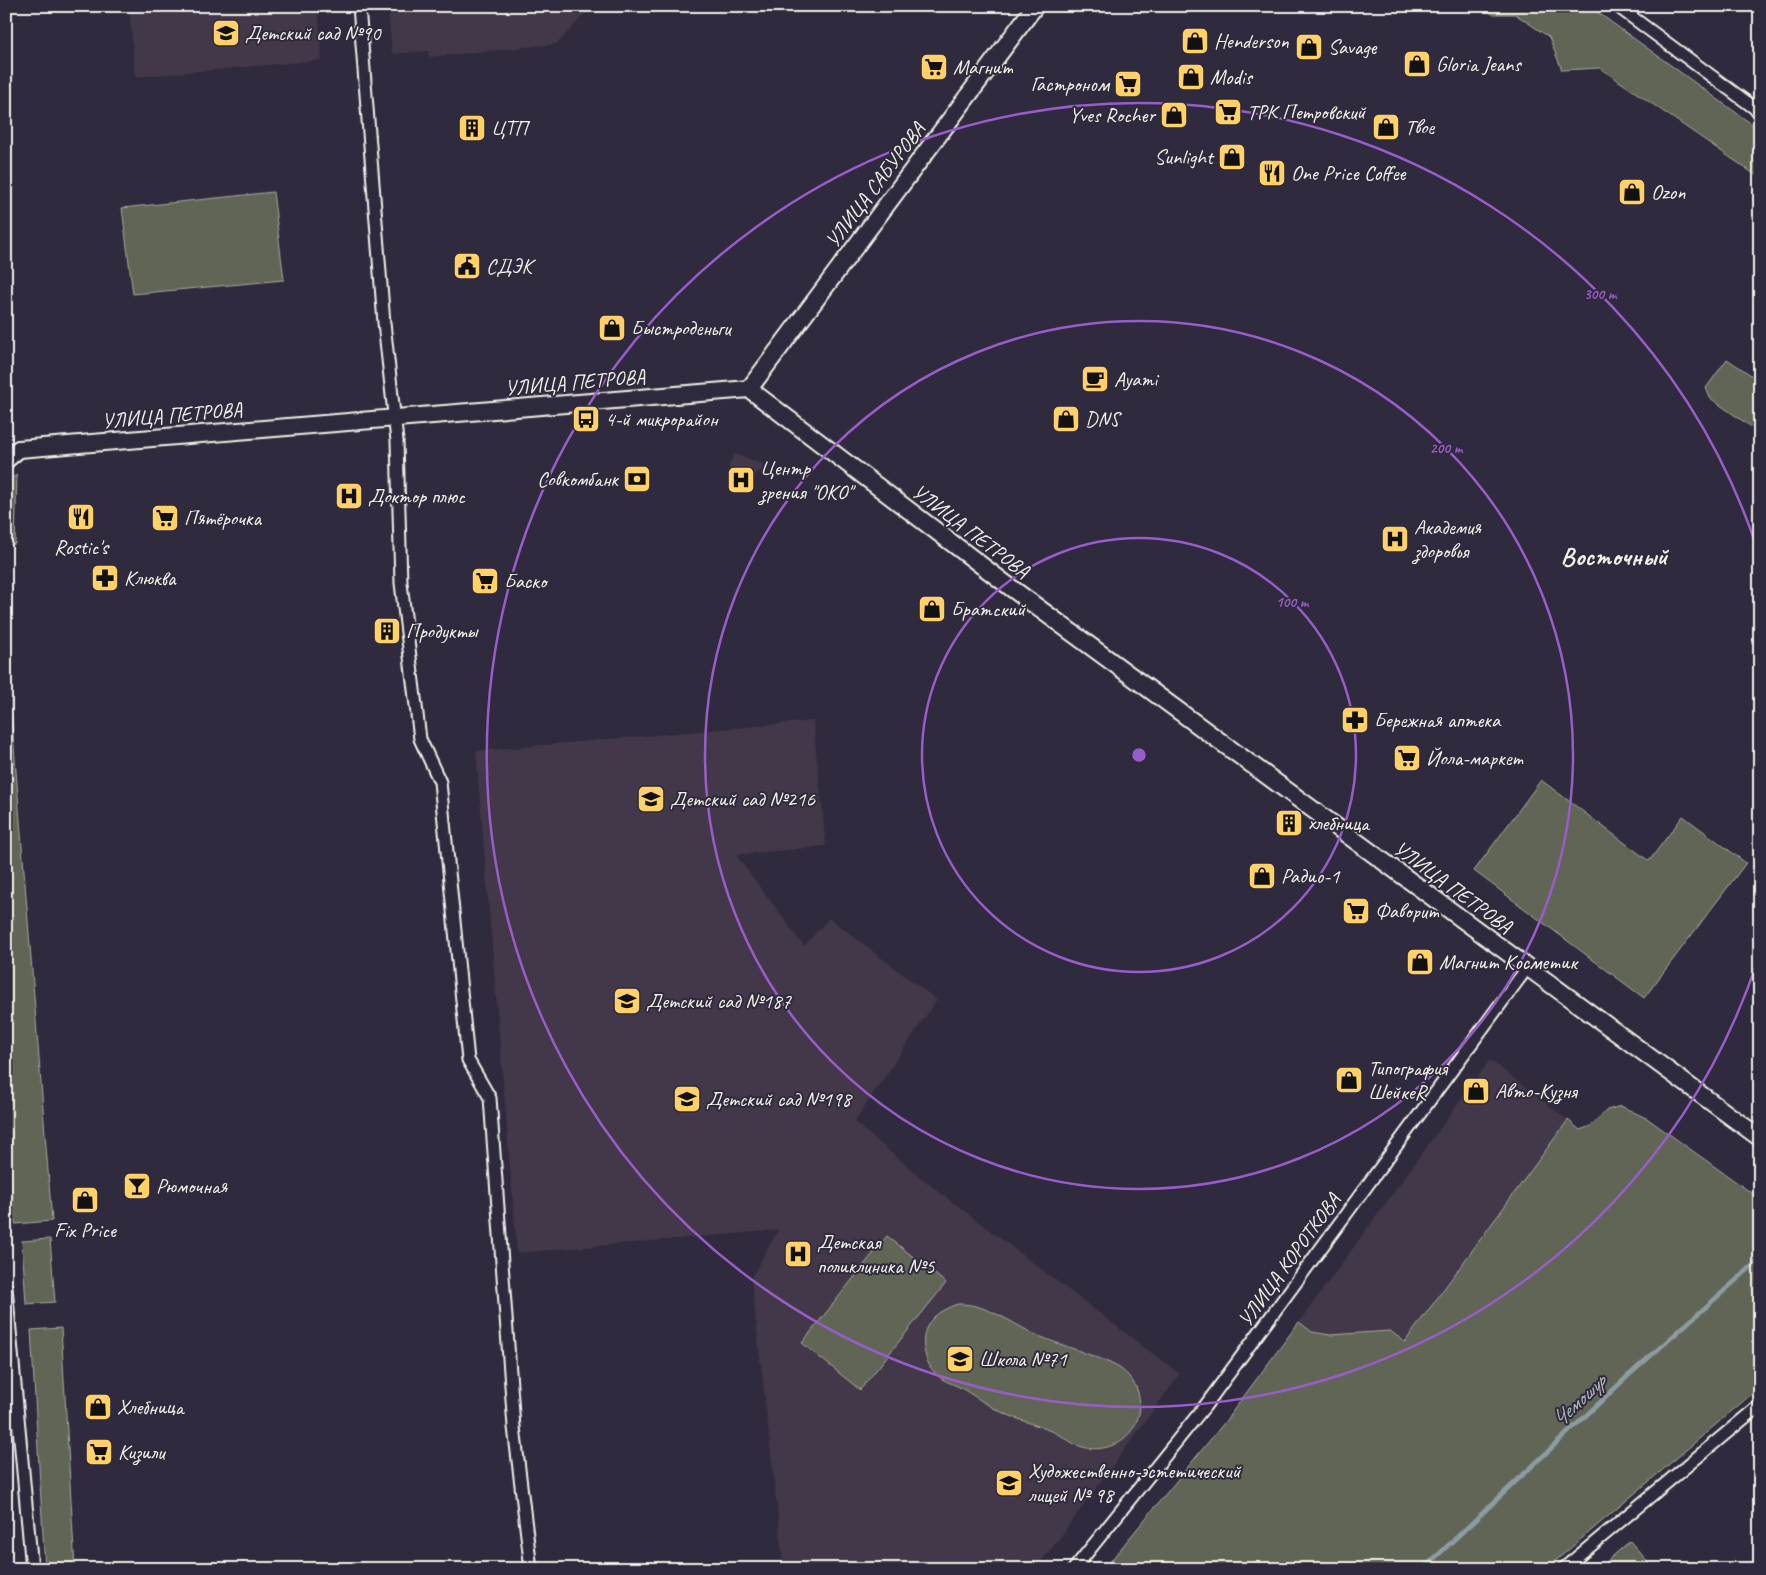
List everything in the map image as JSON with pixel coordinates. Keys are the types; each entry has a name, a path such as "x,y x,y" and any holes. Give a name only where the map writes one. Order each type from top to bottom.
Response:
{"main road":[{"name":"УЛИЦА САБУРОВА","path":"750,389 1035,6"},
{"name":"УЛИЦА ПЕТРОВА","path":"12,445 394,418 750,389 1010,587 1760,1138"},
{"path":"6,460 12,445"}],"street":[{"path":"359,6 384,324 397,441 401,583 420,739 440,782 468,1060 490,1098 514,1427 531,1569"},
{"path":"1617,6 1760,112"},
{"name":"УЛИЦА КОРОТКОВА","path":"1074,1569 1205,1406 1527,968"},
{"path":"6,1287 32,1569"},
{"path":"1564,1569 1760,1405"}],"shaded area":[{"name":"Детский сад №90","path":"129,6 318,6 322,60 135,77"},
{"path":"388,6 592,6 557,44 429,57 428,51 392,54"},
{"name":"Центр зрения \"ОКО\"","path":"734,454 763,464 763,471 757,473 744,493 729,487 729,465"},
{"path":"813,721 826,846 736,855 804,946 829,918 937,1000 854,1122 934,1188 1180,1374 1035,1569 784,1569 751,1278 778,1230 517,1253 476,751"},
{"path":"1490,1060 1568,1120 1405,1342 1390,1331 1330,1335 1312,1332 1299,1322"}],"green space":[{"path":"1482,6 1589,6 1760,130 1760,178 1600,68 1562,70 1549,37 1515,14 1492,14"},
{"path":"273,192 284,280 133,294 122,208"},
{"path":"1727,359 1760,381 1760,433 1710,398 1706,388"},
{"path":"17,475 15,544 6,545 6,481"},
{"path":"6,646 52,1221 15,1224 6,1116"},
{"path":"1541,780 1649,861 1683,816 1746,863 1644,998 1474,871"},
{"path":"1621,1106 1648,1119 1760,1199 1760,1387 1546,1569 1104,1569 1224,1423 1299,1322 1312,1332 1330,1335 1390,1331 1405,1342 1568,1120 1580,1130 1590,1126 1607,1110"},
{"path":"887,1236 946,1283 860,1390 802,1343"},
{"path":"50,1239 55,1302 26,1304 22,1241"},
{"path":"958,1304 980,1307 990,1311 1041,1337 1098,1358 1122,1370 1136,1387 1140,1403 1138,1417 1132,1430 1123,1439 1111,1446 1097,1449 1082,1447 1055,1433 1002,1413 963,1389 942,1379 933,1371 927,1360 924,1336 928,1324 936,1315"},
{"path":"61,1328 75,1569 45,1569 31,1330"},
{"path":"1630,1541 1654,1569 1598,1569"}],"waterway":[{"name":"Чемошур","path":"1423,1569 1629,1375 1760,1259"}],"place":[{"name":"Детский сад №90","path":"226,33"},
{"name":"Henderson","path":"1195,41"},
{"name":"Savage","path":"1309,47"},
{"name":"Gloria Jeans","path":"1417,64"},
{"name":"Магнит","path":"934,67"},
{"name":"Modis","path":"1191,77"},
{"name":"Гастроном","path":"1128,84"},
{"name":"ТРК Петровский","path":"1228,112"},
{"name":"Yves Rocher","path":"1174,115"},
{"name":"Твое","path":"1386,127"},
{"name":"ЦТП","path":"472,128"},
{"name":"Sunlight","path":"1232,157"},
{"name":"One Price Coffee","path":"1272,173"},
{"name":"Ozon","path":"1632,192"},
{"name":"СДЭК","path":"467,266"},
{"name":"Быстроденьги","path":"612,328"},
{"name":"Ayami","path":"1095,379"},
{"name":"4-й микрорайон","path":"586,419"},
{"name":"DNS","path":"1066,419"},
{"name":"Совкомбанк","path":"637,479"},
{"name":"Центр зрения \"ОКО\"","path":"741,480"},
{"name":"Доктор плюс","path":"349,496"},
{"name":"Rostic's","path":"81,517"},
{"name":"Пятёрочка","path":"165,518"},
{"name":"Академия здоровья","path":"1395,539"},
{"name":"Клюква","path":"105,578"},
{"name":"Баско","path":"485,581"},
{"name":"Братский","path":"932,609"},
{"name":"Продукты","path":"387,631"},
{"name":"Бережная аптека","path":"1355,720"},
{"name":"Йола-маркет","path":"1407,758"},
{"name":"Детский сад №216","path":"651,799"},
{"name":"хлебница","path":"1289,823"},
{"name":"Радио-1","path":"1262,876"},
{"name":"Фаворит","path":"1356,911"},
{"name":"Магнит Косметик","path":"1420,962"},
{"name":"Детский сад №187","path":"627,1001"},
{"name":"Типография ШейкеR","path":"1349,1080"},
{"name":"Авто-Кузня","path":"1476,1091"},
{"name":"Детский сад №198","path":"687,1099"},
{"name":"Рюмочная","path":"137,1186"},
{"name":"Fix Price","path":"85,1200"},
{"name":"Детская поликлиника №5","path":"798,1254"},
{"name":"Школа №71","path":"960,1359"},
{"name":"Хлебница","path":"98,1407"},
{"name":"Кизили","path":"99,1452"},
{"name":"Художественно-эстетический лицей № 98","path":"1009,1483"}],"district":[{"name":"Восточный","path":"1614,556"}]}
